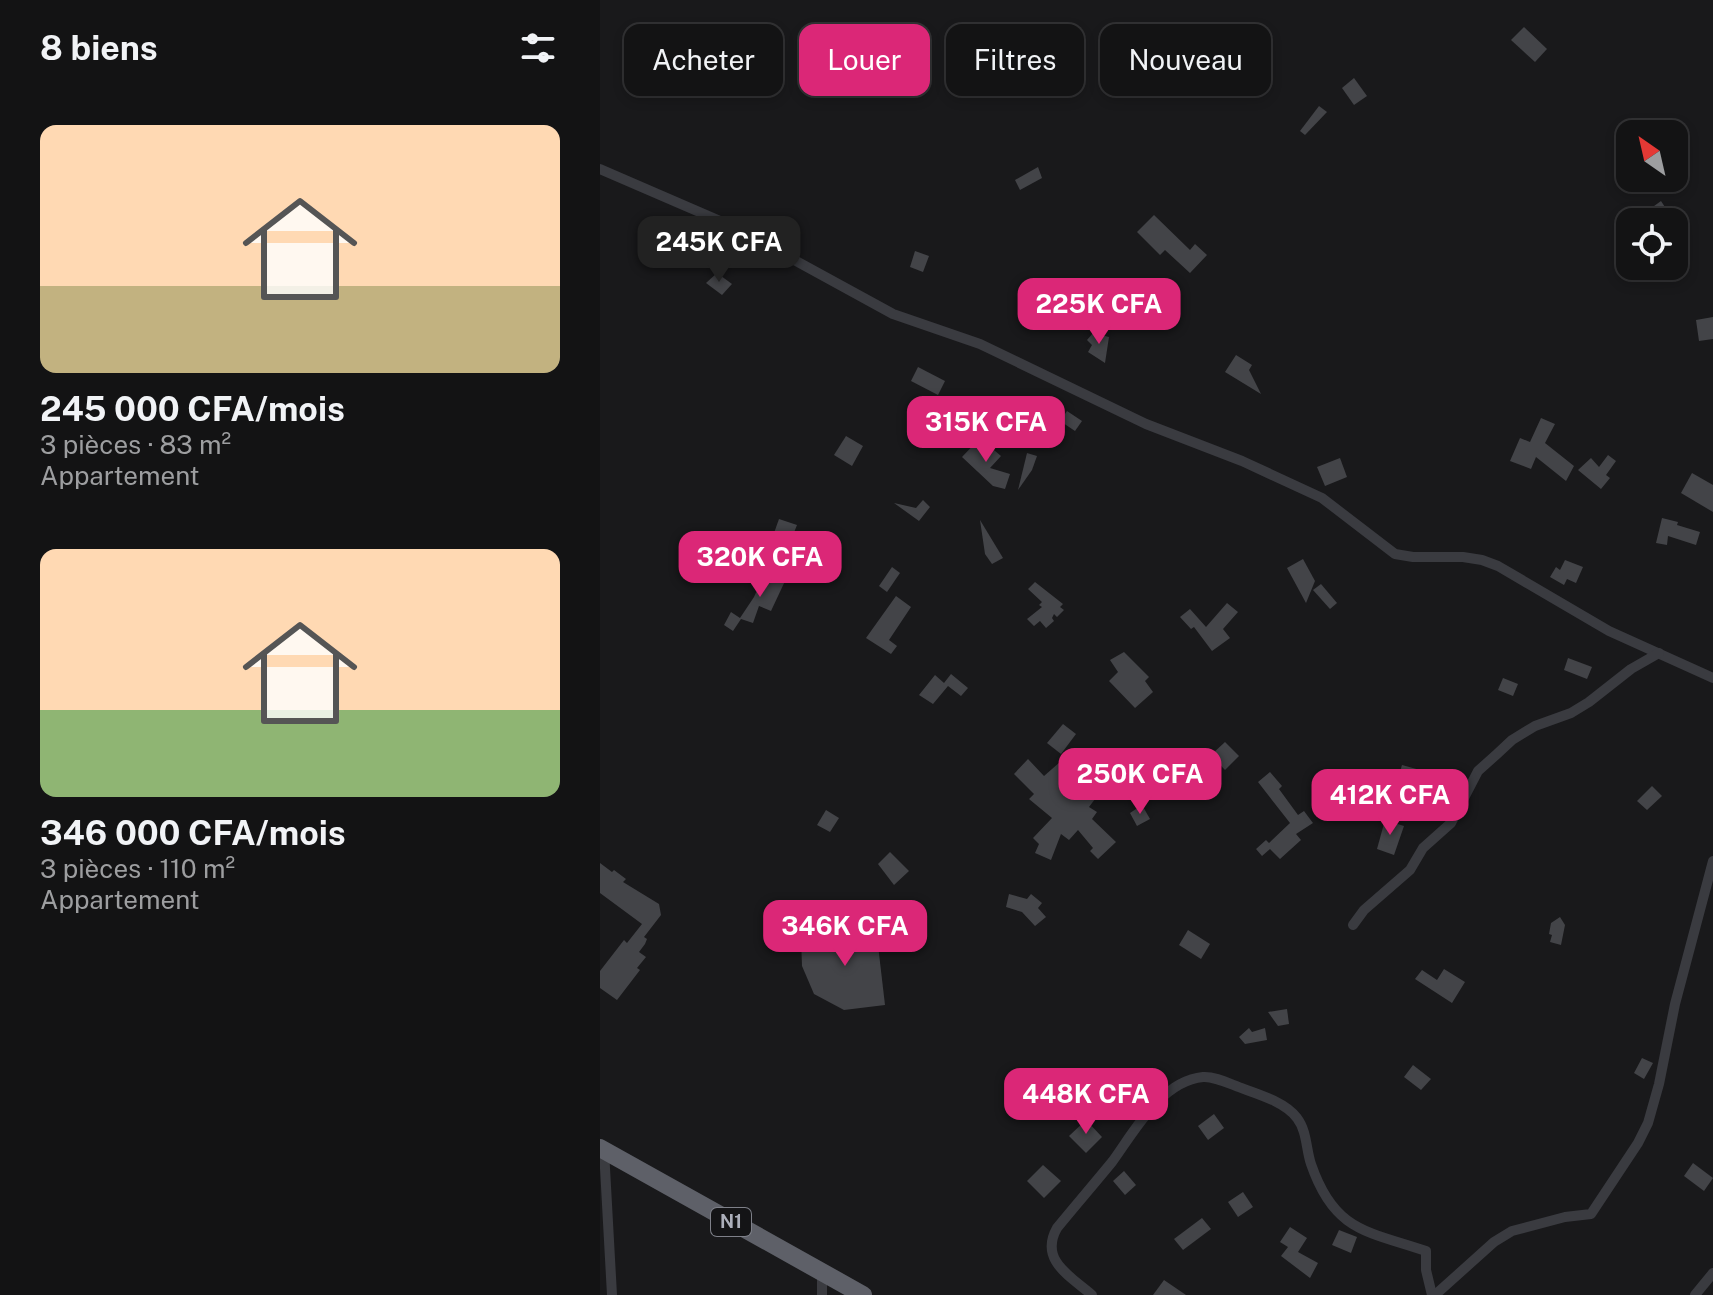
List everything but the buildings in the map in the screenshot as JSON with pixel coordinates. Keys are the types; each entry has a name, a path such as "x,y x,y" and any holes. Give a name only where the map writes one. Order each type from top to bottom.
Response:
{"highway":[{"name":"N1","path":"602,1149 863,1295"}],"street":[{"path":"600,169 734,227 893,314 980,344 1146,424 1242,461 1322,498 1395,554 1463,557 1498,566 1609,631 1713,678"},
{"path":"1353,925 1364,910 1410,870 1423,848 1451,823 1478,771 1504,747 1535,726 1571,713 1631,669 1659,653"},
{"path":"1092,1295 1058,1265 1050,1240 1112,1161 1147,1110 1190,1080 1206,1076 1264,1096 1293,1113 1304,1132 1311,1164 1339,1216 1353,1226 1426,1251 1426,1270 1434,1295 1494,1242 1512,1231 1591,1214 1638,1143 1653,1106 1675,1004 1713,861"},
{"path":"602,1149 612,1295"},
{"path":"822,1272 822,1295"},
{"path":"1695,1295 1713,1273"}]}
